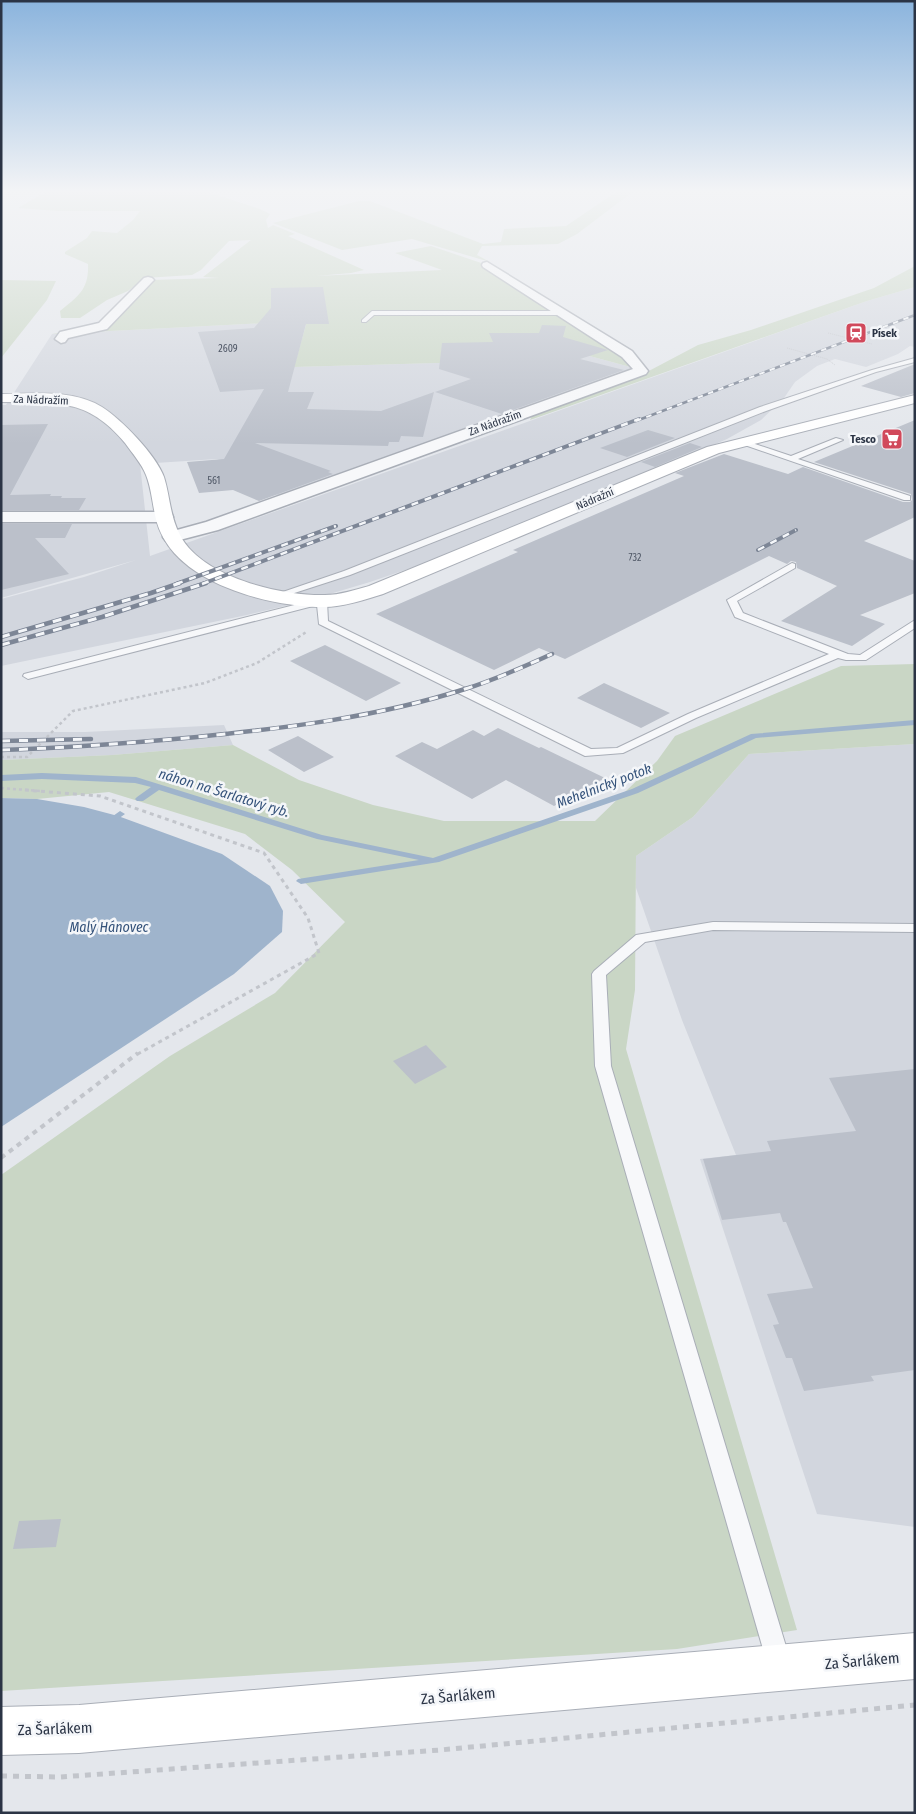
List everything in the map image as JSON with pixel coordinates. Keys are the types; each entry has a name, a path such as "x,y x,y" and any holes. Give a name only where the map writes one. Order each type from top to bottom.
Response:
{"main road":[{"name":"Za Nádražím","path":"1,398 72,401 85,404 97,410 125,432 154,473 172,537 188,557 220,578 252,589 279,595"},
{"name":"Nádražní","path":"279,595 322,601 353,597 376,590 714,450 915,399"},
{"name":"Za Šarlákem","path":"1,1731 79,1729 915,1656"}],"street":[{"name":"Za Nádražím","path":"172,537 212,526 642,371 627,354 502,275"},
{"path":"61,339 64,335 103,326 148,280"},
{"path":"1,517 165,517"}],"lane":[{"path":"364,321 372,313 562,313"},
{"path":"279,595 347,574 763,409 874,371 913,361"},
{"path":"791,459 839,440"},
{"path":"740,442 907,498"},
{"path":"792,566 732,600 739,614 846,657 862,658 915,623"},
{"path":"28,676 322,601 324,622 589,753 619,750 692,716 838,654"},
{"path":"781,1668 603,1066 599,974 641,938 713,926 915,928"}],"path":[{"path":"828,333 872,344"},
{"path":"787,348 826,359"},
{"path":"1,757 27,757 73,710 205,683 257,663 324,622"},
{"path":"1,788 100,796 264,853 308,918 319,953 137,1054 1,1158"},
{"path":"1,1776 60,1777 440,1750 915,1705"}],"shaded area":[{"path":"915,287 915,347 910,346 898,354 866,367 835,359 817,366 795,382 784,398 761,420 727,439 690,455 443,557 370,582 306,601 247,615 1,666 1,599 84,577 136,560 1,598 1,405 6,405 52,334 307,321 294,367 474,362 571,351 634,368 630,373 282,497 264,489 234,464 217,459 140,464 150,556 867,301"},
{"path":"224,725 233,745 112,755 1,760 1,732 85,732"},
{"path":"915,744 915,1527 817,1514 700,1159 736,1155 682,1020 636,888 636,856 693,817 749,754"}],"green space":[{"path":"88,275 193,275 145,278 128,291 107,300 80,318 61,318 60,311 81,292"},
{"path":"206,275 505,275 610,343 634,368 571,351 474,362 294,367 307,321 52,334 94,326 150,280 219,278 203,277"},
{"path":"899,275 915,275 915,287 867,301 530,420 533,414 645,373 698,345 751,330 874,288"},
{"path":"1,280 56,281 47,300 1,358"},
{"path":"915,664 915,744 749,754 693,817 636,856 635,990 626,1049 797,1630 677,1649 1,1691 1,1175 170,1056 275,993 345,922 292,870 245,834 109,792 37,799 1,798 1,760 112,755 233,745 299,780 373,805 444,821 595,821 657,761 675,736 841,666"}],"water":[{"name":"Malý Hánovec","path":"1,798 37,799 84,807 118,816 222,854 270,886 283,911 282,932 234,974 1,1127"}],"building":[{"path":"323,287 329,324 306,324 288,392 314,392 307,409 381,411 434,392 423,437 401,436 399,442 389,442 388,446 255,443 331,471 328,472 333,474 259,501 233,490 199,493 187,462 224,459 264,389 220,392 198,332 254,328 271,308 271,288"},
{"path":"542,325 566,326 563,337 608,350 580,359 624,370 502,414 435,392 471,379 439,369 442,343 493,342 489,333 539,333"},
{"path":"915,364 915,393 901,397 861,386"},
{"path":"915,420 915,517 864,541 915,561 915,593 860,615 885,624 852,646 781,621 837,586 797,568 796,562 791,561 787,564 769,556 565,659 539,648 494,670 376,614 518,552 513,550 684,476 675,473 724,454 788,474 803,467 903,502 910,502 912,500 911,494 814,462"},
{"path":"48,424 10,495 51,494 50,496 62,496 61,498 86,498 79,510 1,510 1,425"},
{"path":"648,430 675,438 627,457 600,448"},
{"path":"690,443 702,447 655,467 641,462"},
{"path":"1,524 72,524 65,538 35,538 69,574 1,590"},
{"path":"325,645 401,683 366,701 290,661"},
{"path":"604,683 670,713 641,728 577,698"},
{"path":"498,728 605,778 554,806 506,780 472,799 395,756 422,742 437,749 473,730 484,736"},
{"path":"298,736 334,757 304,772 268,750"},
{"path":"426,1045 447,1067 415,1084 393,1061"},
{"path":"915,1069 915,1370 871,1376 874,1381 804,1391 792,1358 786,1358 773,1325 779,1324 767,1294 813,1288 786,1222 783,1222 780,1213 722,1220 703,1159 771,1151 767,1141 856,1131 829,1078"},
{"path":"61,1519 56,1547 13,1549 19,1521"}],"waterway":[{"name":"Mehelnický potok","path":"301,881 436,860 635,791 754,736 915,722"},
{"name":"náhon na Šarlatový ryb.","path":"1,778 42,776 136,780 320,837 429,859"},
{"path":"140,799 157,787"}],"railway":[{"path":"636,421 915,315"},
{"path":"202,584 639,419"},
{"path":"176,584 336,526"},
{"path":"758,550 796,530"},
{"path":"1,637 180,583"},
{"path":"1,645 102,617 206,583"},
{"path":"1,750 197,737 265,730 332,720 432,699 498,677 552,654"},
{"path":"1,741 91,739"}],"place":[{"name":"Písek","path":"856,333"},
{"name":"Tesco","path":"892,439"}]}
